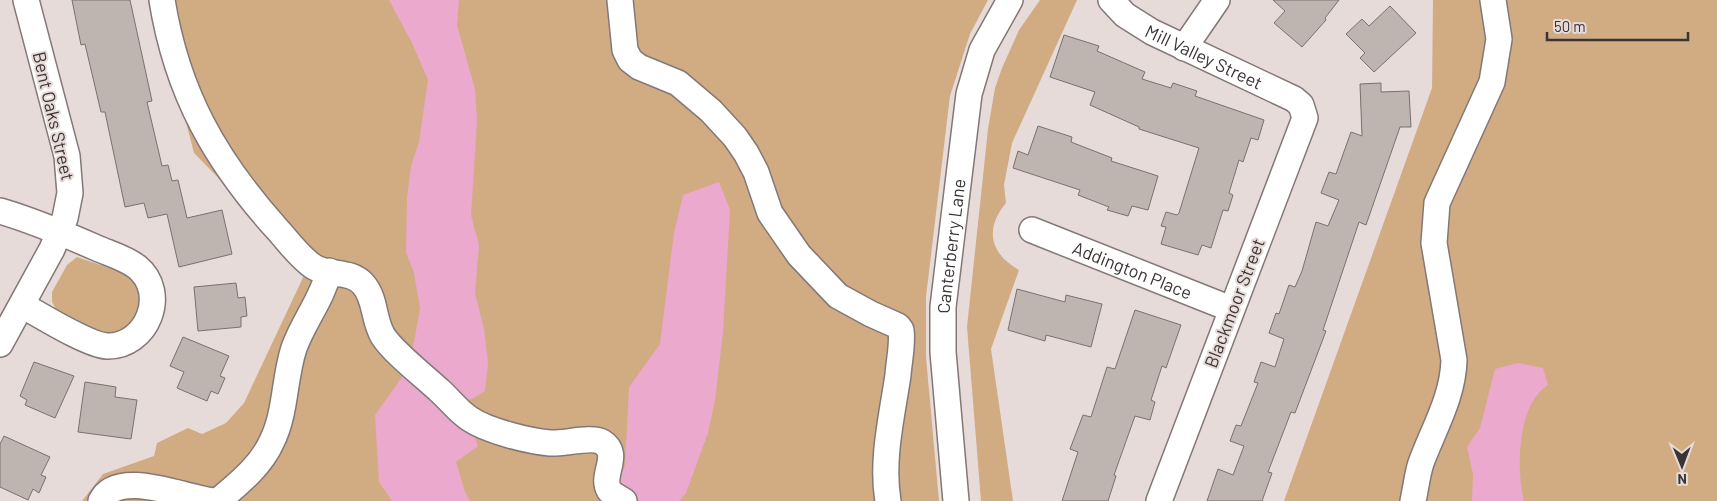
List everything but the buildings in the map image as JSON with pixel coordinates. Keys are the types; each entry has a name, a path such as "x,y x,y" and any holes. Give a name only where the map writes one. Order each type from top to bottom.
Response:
{"street":[{"name":"Bent Oaks Street","path":"0,344 60,233 68,206 70,171 26,0"},
{"path":"162,0 168,34 183,80 206,134 220,159 249,198 297,251 314,267 351,276 362,282 370,292 381,332 390,345 470,419 534,440 569,443 597,439 604,443 611,457 606,481 617,496"},
{"path":"620,0 624,50 630,60 639,67 678,83 706,106 735,137 746,153 756,172 770,213 799,255 838,296 898,326 901,330 899,361 888,444 888,501"},
{"name":"Canterberry Lane","path":"956,501 942,352 943,307 969,94 982,50 1010,0"},
{"name":"Mill Valley Street","path":"1111,0 1136,22 1184,48 1294,99 1302,105"},
{"path":"1184,48 1217,0"},
{"path":"1413,501 1420,468 1450,393 1453,374 1454,360 1434,243 1435,212 1437,203 1492,82 1498,40 1493,0"},
{"name":"Blackmoor Street","path":"1159,501 1231,309 1305,123 1305,112 1302,105"},
{"path":"0,211 60,233 137,267 146,276 152,291 153,301 144,327 132,338 117,344 103,346 91,342 22,305"},
{"name":"Addington Place","path":"1032,230 1231,309"},
{"path":"218,501 261,460 272,441 278,426 294,348 305,324 324,292 329,271"},
{"path":"101,501 104,495 113,490 127,486 149,486 214,501"}],"shaded area":[{"path":"154,0 988,0 970,34 950,96 926,297 926,357 939,501 82,501 103,474 154,456 157,443 188,428 202,434 226,423 244,403 307,269 194,153"},
{"path":"389,0 459,0 457,25 475,89 477,121 471,215 479,245 475,293 484,329 488,363 485,391 463,404 478,446 456,462 465,492 470,501 392,501 379,482 375,415 415,359 413,348 420,308 414,273 406,252 407,198 411,166 419,142 428,80 412,43"},
{"path":"1040,0 1077,0 1012,143 1004,185 1006,203 999,212 993,231 993,240 1001,256 1019,270 991,349 1013,501 981,501 967,327 988,129 995,88 1002,68 1019,30"},
{"path":"1433,0 1717,0 1717,501 1284,501 1432,88"},
{"path":"719,182 730,210 723,332 715,400 708,433 686,493 679,501 608,501 625,466 629,387 660,344 674,233 683,195"},
{"path":"77,257 127,274 133,280 141,299 135,320 123,330 114,333 98,331 56,309 52,302 52,292 67,265"},
{"path":"1518,363 1543,368 1548,385 1538,394 1530,407 1521,438 1520,472 1524,501 1472,501 1473,474 1467,447 1480,428 1495,369"}]}
